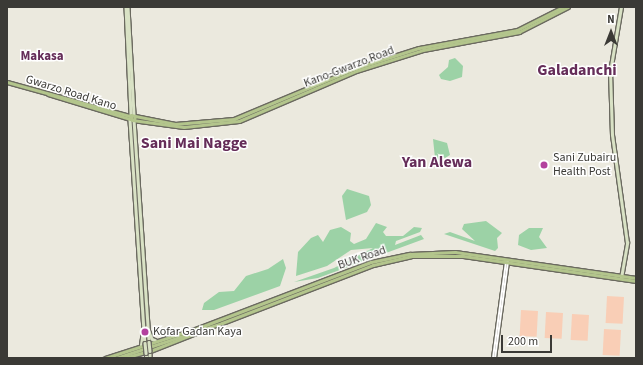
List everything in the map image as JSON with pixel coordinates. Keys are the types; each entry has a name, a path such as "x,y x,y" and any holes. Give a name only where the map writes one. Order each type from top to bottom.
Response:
{"main road":[{"path":"127,7 132,118 145,328 149,358"},
{"name":"Kano-Gwarzo Road","path":"498,35 523,28 563,7"},
{"name":"Kano-Gwarzo Road","path":"7,83 132,118 173,127 230,123 260,114 352,73 404,55 523,30 568,7"},
{"path":"621,7 610,72 612,135 627,243 621,277"},
{"name":"BUK Road","path":"116,358 199,329 387,258 438,251 636,278"},
{"name":"BUK Road","path":"621,277 636,281"},
{"path":"145,328 152,339 155,340"},
{"path":"141,345 145,328"},
{"path":"102,358 155,340 199,329"},
{"path":"123,358 148,352 199,329"},
{"name":"BUK Road","path":"105,358 199,329"}],"street":[{"path":"494,358 507,260"}],"shaded area":[{"path":"455,58 463,66 462,77 450,81 441,79 439,75 448,67 449,60"},
{"path":"433,139 447,143 450,155 445,158 437,153 444,163 435,158"},
{"path":"347,189 369,196 371,205 367,212 346,220 342,196"},
{"path":"486,221 502,233 497,238 498,248 495,251 444,234 450,232 475,241 462,229 464,224"},
{"path":"376,223 387,227 383,232 386,236 403,236 414,227 422,228 420,232 396,241 395,245 421,235 424,239 318,278 294,282 334,268 373,248 351,250 327,266 296,276 298,252 311,238 318,235 323,242 330,230 341,227 351,233 350,241 354,244 366,239"},
{"path":"529,228 543,228 539,237 547,248 531,250 518,245 519,235"},
{"path":"283,259 286,268 280,286 214,310 202,310 204,303 219,292 234,291 246,276 268,269"},
{"path":"607,296 624,297 623,324 606,323"},
{"path":"521,310 538,311 537,337 520,336"},
{"path":"546,312 563,313 562,339 545,338"},
{"path":"572,314 589,315 588,341 571,340"},
{"path":"604,329 621,330 620,356 603,355"}],"place":[{"name":"Sani Zubairu Health Post","path":"544,165"},
{"name":"Kofar Gadan Kaya","path":"145,332"}],"district":[{"name":"Makasa","path":"42,56"},
{"name":"Galadanchi","path":"577,70"},
{"name":"Sani Mai Nagge","path":"194,143"},
{"name":"Yan Alewa","path":"437,162"}]}
